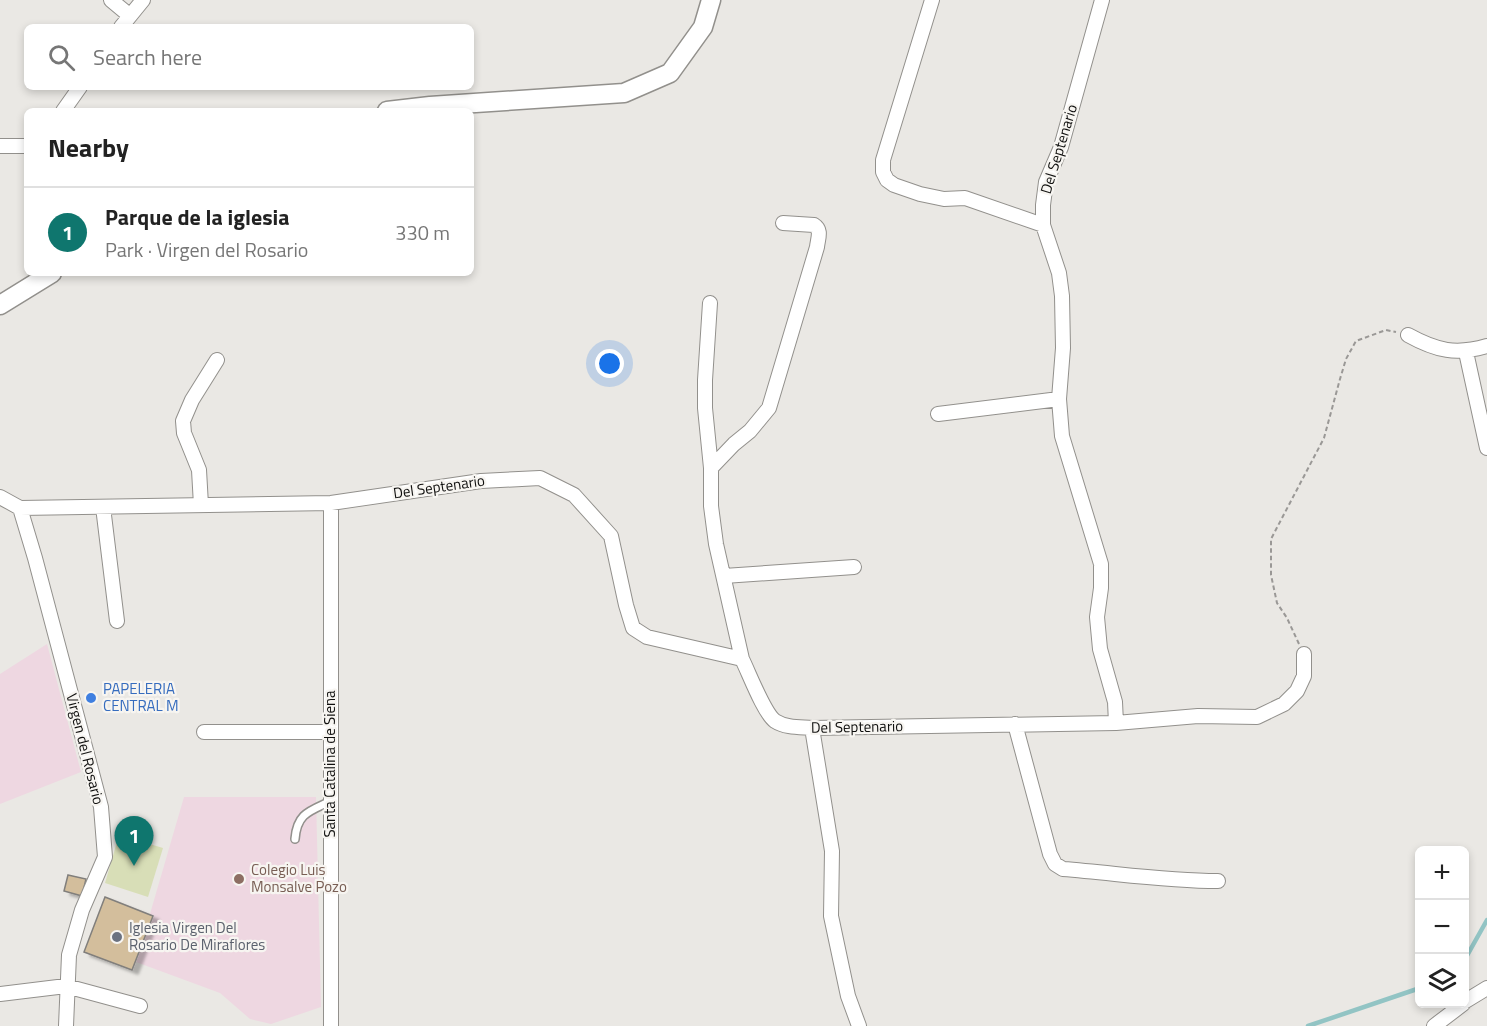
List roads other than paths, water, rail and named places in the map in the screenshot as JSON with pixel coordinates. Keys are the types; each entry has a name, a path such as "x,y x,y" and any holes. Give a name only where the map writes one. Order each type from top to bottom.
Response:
{"street":[{"path":"111,0 125,21 143,0"},
{"path":"429,108 624,93 670,74 703,27 711,0"},
{"path":"932,0 883,160 887,180 894,185 920,194 944,199 965,198 1043,225"},
{"name":"Del Septenario","path":"0,497 20,508 331,503 481,481 540,478 574,495 611,536 633,628 647,637 742,659 764,705 774,720 786,726 812,728 1116,723 1115,702 1100,649 1097,617 1101,588 1101,564 1062,436 1059,399 1063,348 1062,296 1059,273 1043,225 1047,182 1060,147 1102,0"},
{"path":"65,108 78,90"},
{"path":"0,146 24,147"},
{"path":"711,468 734,444 750,432 769,408 817,247 820,232 818,227 783,223"},
{"path":"0,305 46,276"},
{"path":"710,303 705,389 711,468 711,506 742,659"},
{"path":"1408,335 1446,350 1466,352 1487,346"},
{"path":"1466,352 1487,448"},
{"path":"201,505 199,470 184,433 183,421 192,400 217,360"},
{"path":"938,414 1059,399"},
{"name":"Santa Catalina de Siena","path":"331,503 331,1026"},
{"path":"104,507 117,621"},
{"name":"Virgen del Rosario","path":"20,508 101,807 105,857 82,910 69,955 66,1026"},
{"path":"724,576 854,567"},
{"path":"1116,723 1198,717 1257,717 1284,704 1297,691 1304,676 1304,654"},
{"path":"1015,724 1050,854 1055,864 1063,869 1139,877 1179,881 1218,881"},
{"path":"812,728 832,851 831,916 848,996 859,1026"},
{"path":"204,732 330,732"},
{"path":"0,994 66,986 141,1006"},
{"path":"1469,1000 1486,990"},
{"path":"1434,1026 1457,1008"}],"lane":[{"path":"295,839 302,816 331,801"}],"waterway":[{"path":"1468,954 1487,920"},
{"path":"1308,1026 1415,990"}],"place":[{"name":"PAPELERIA CENTRAL M","path":"91,698"},
{"name":"Parque de la iglesia","path":"134,866"},
{"name":"Colegio Luis Monsalve Pozo","path":"239,879"},
{"name":"Iglesia Virgen Del Rosario De Miraflores","path":"117,937"}]}
